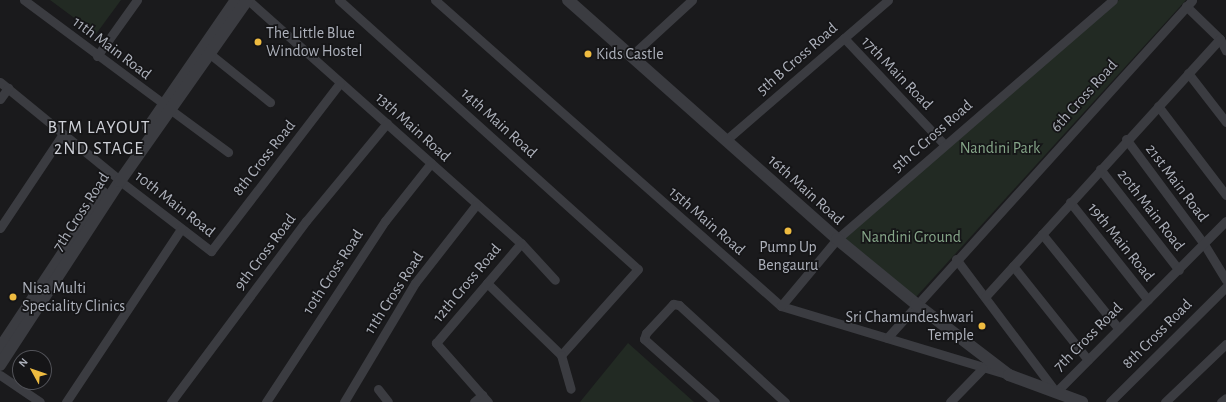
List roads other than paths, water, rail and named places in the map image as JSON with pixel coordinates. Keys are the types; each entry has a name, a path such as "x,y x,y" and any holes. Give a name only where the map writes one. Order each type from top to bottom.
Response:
{"street":[{"name":"11th Main Road","path":"24,0 97,56 228,152"},
{"path":"97,56 137,0"},
{"name":"7th Cross Road","path":"0,348 167,107 236,0"},
{"name":"7th Cross Road","path":"167,107 210,54 247,0"},
{"name":"13th Main Road","path":"247,0 387,123 476,205 521,243 554,280"},
{"name":"14th Main Road","path":"339,0 638,269 561,355"},
{"name":"15th Main Road","path":"435,0 781,306 1009,375"},
{"name":"16th Main Road","path":"568,0 836,239 916,304 1009,375 1082,402"},
{"path":"631,56 692,0"},
{"name":"5th B Cross Road","path":"726,140 888,0"},
{"name":"5th C Cross Road","path":"781,306 836,239 1113,0"},
{"path":"985,297 1188,73 1223,44 1189,3"},
{"name":"6th Cross Road","path":"887,338 956,259 1189,3"},
{"name":"17th Main Road","path":"844,38 945,145"},
{"path":"210,54 270,102"},
{"path":"1188,73 1226,122"},
{"name":"10th Main Road","path":"0,82 210,251"},
{"name":"8th Cross Road","path":"210,251 340,83"},
{"path":"0,99 8,88"},
{"path":"1158,106 1226,195"},
{"name":"9th Cross Road","path":"171,402 306,221 387,123"},
{"path":"0,228 63,134"},
{"name":"21st Main Road","path":"1126,140 1204,244 1226,280"},
{"name":"10th Cross Road","path":"266,402 385,221 431,163"},
{"name":"20th Main Road","path":"1100,169 1179,270"},
{"name":"7th Cross Road","path":"0,365 118,178"},
{"name":"19th Main Road","path":"1070,202 1148,300"},
{"name":"11th Cross Road","path":"344,402 415,283 476,205"},
{"name":"7th Cross Road","path":"956,259 1056,392 1179,270 1226,221"},
{"path":"66,402 181,229"},
{"path":"1042,234 1118,329"},
{"name":"12th Cross Road","path":"485,398 436,343 521,243"},
{"path":"1013,266 1088,360"},
{"path":"487,283 561,355 571,389"},
{"name":"8th Cross Road","path":"1110,402 1226,287"},
{"path":"715,402 644,339 646,333 673,304 679,305 785,402"},
{"path":"1165,402 1226,344"},
{"path":"950,402 983,368"},
{"path":"0,374 40,402"},
{"path":"378,388 388,402"},
{"path":"474,402 485,398"},
{"path":"1221,402 1226,398"}],"place":[{"name":"The Little Blue Window Hostel","path":"258,42"},
{"name":"Kids Castle","path":"588,54"},
{"name":"Pump Up Bengauru","path":"788,231"},
{"name":"Nisa Multi Speciality Clinics","path":"13,297"},
{"name":"Sri Chamundeshwari Temple","path":"982,326"}],"district":[{"name":"BTM LAYOUT 2ND STAGE","path":"99,139"}],"park label":[{"name":"Nandini Park","path":"1000,148"},
{"name":"Nandini Ground","path":"911,237"}]}
